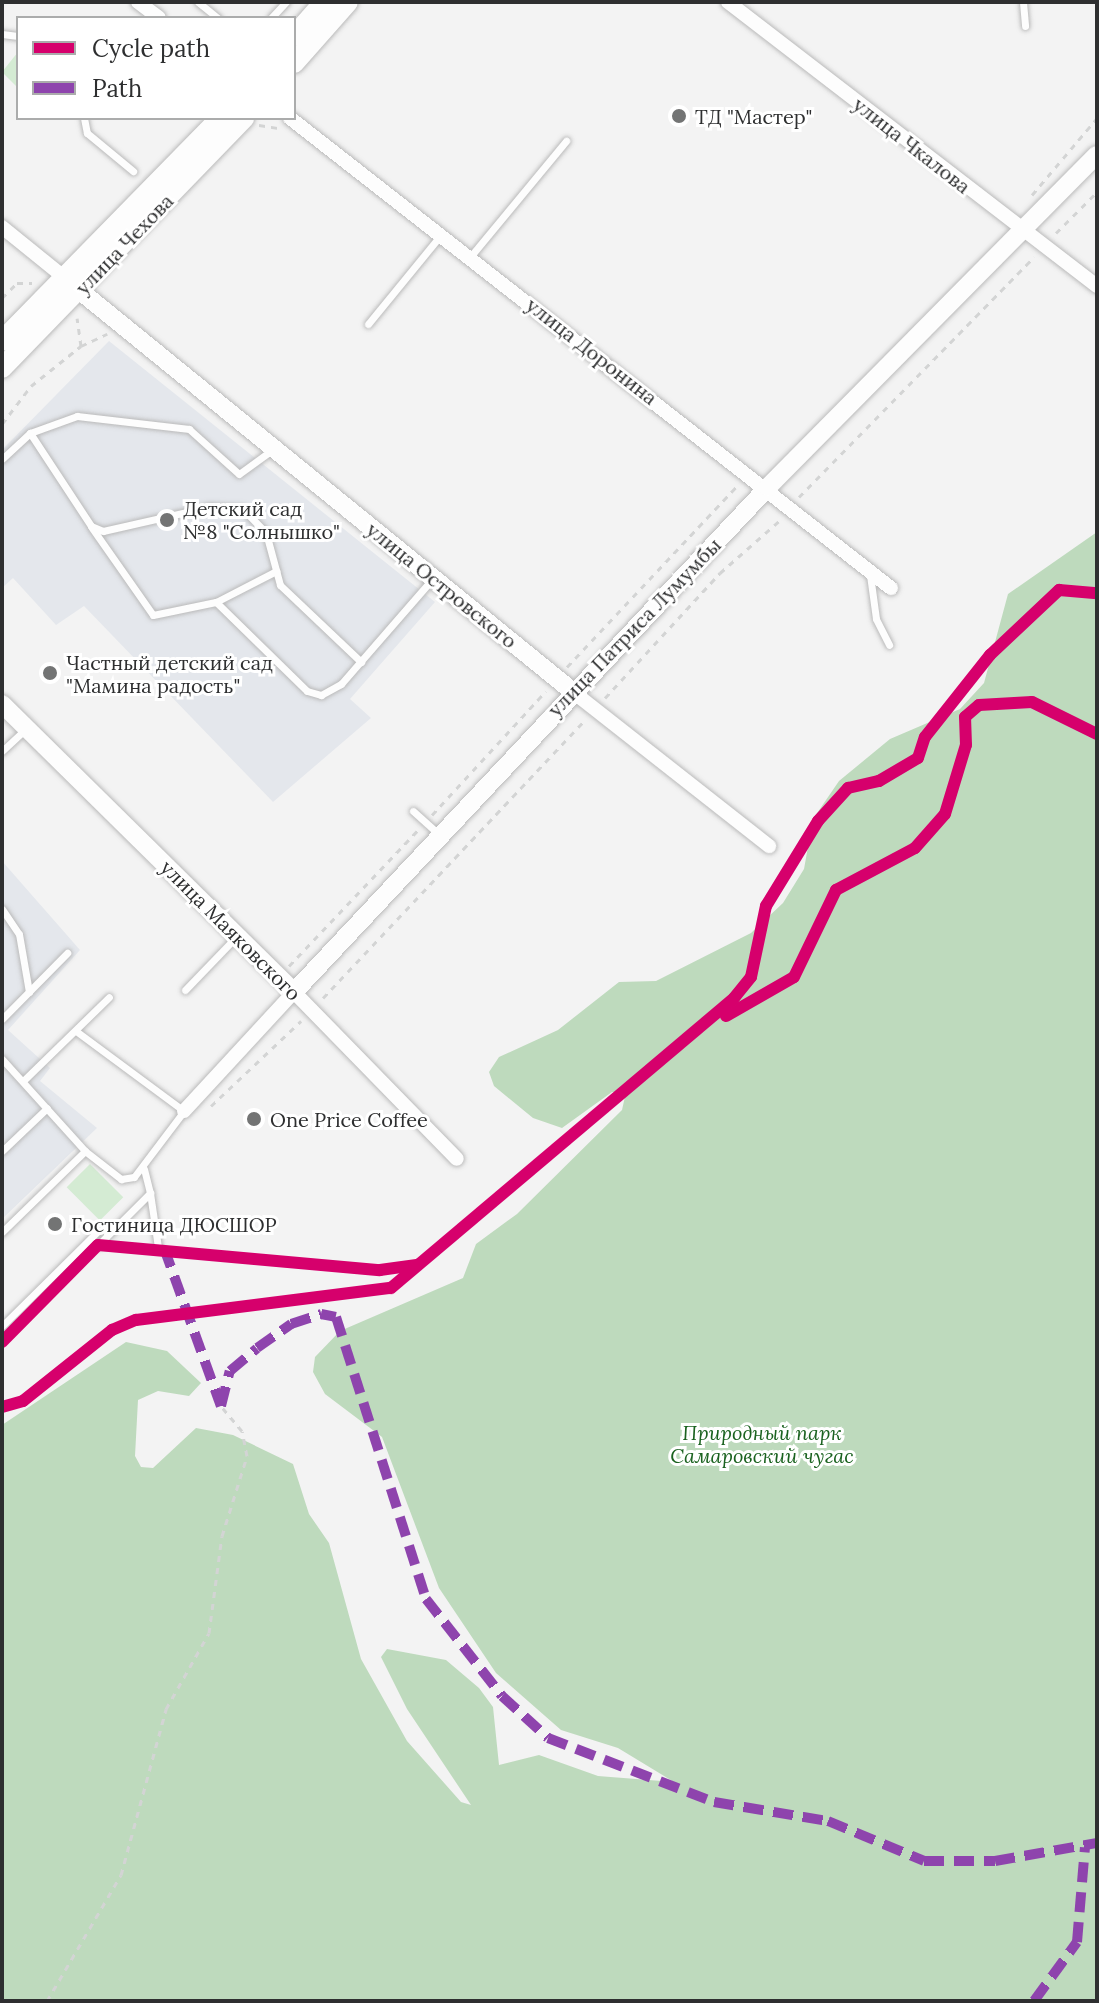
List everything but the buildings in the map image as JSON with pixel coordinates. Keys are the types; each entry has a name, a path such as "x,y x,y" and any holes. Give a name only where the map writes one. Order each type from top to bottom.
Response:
{"main road":[{"path":"296,34 324,2"},
{"path":"296,61 348,2"},
{"name":"улица Чехова","path":"2,368 72,284 218,120"},
{"name":"улица Чехова","path":"2,341 72,284 242,120"}],"street":[{"path":"138,2 156,16"},
{"name":"улица Чкалова","path":"728,2 1097,286"},
{"name":"улица Доронина","path":"293,120 768,487 891,588"},
{"name":"улица Патриса Лумумбы","path":"184,1111 572,691 768,487 1097,155"},
{"name":"улица Островского","path":"2,227 595,710 769,846"},
{"name":"улица Маяковского","path":"2,704 279,976 457,1159"}],"lane":[{"path":"198,2 216,16"},
{"path":"1023,2 1025,26"},
{"path":"84,120 87,133 133,171"},
{"path":"470,257 566,141"},
{"path":"368,324 441,235"},
{"path":"2,459 30,433 77,416 177,425 200,435 239,474 254,470 273,448"},
{"path":"30,433 148,614 216,602 276,571"},
{"path":"91,526 123,531 234,506 266,533 284,590 361,662"},
{"path":"869,572 876,619 889,645"},
{"path":"216,602 314,694 334,690 433,578"},
{"path":"2,751 26,729"},
{"path":"413,811 440,835"},
{"path":"2,909 19,934 29,992"},
{"path":"185,990 237,936"},
{"path":"2,1019 67,953"},
{"path":"23,1081 109,997"},
{"path":"2,1059 85,1151 121,1179 144,1169 184,1111 76,1031"},
{"path":"2,1151 47,1108"},
{"path":"2,1232 85,1151"},
{"path":"144,1169 158,1247"},
{"path":"98,1245 150,1193"},
{"path":"2,1326 98,1231"}],"path":[{"path":"1030,194 1097,118"},
{"path":"204,1113 312,1010 595,710 1097,192"},
{"path":"2,298 17,283 40,283"},
{"path":"75,316 81,346"},
{"path":"2,424 31,386 81,346 108,334"},
{"path":"279,976 735,494"},
{"path":"47,2001 121,1875 166,1709 209,1633 222,1536 247,1456 242,1431 221,1406"}],"shaded area":[{"name":"Детский сад №8 \"Солнышко\"","path":"109,341 435,602 350,699 371,718 273,802 84,606 56,625 13,578 2,588 2,450"},
{"path":"2,861 80,950 8,1030 50,1068 40,1081 97,1128 2,1219"}],"green space":[{"path":"16,54 16,86 2,72"},
{"name":"Природный парк Самаровский чугас","path":"1097,532 1097,2001 2,2001 2,1425 126,1342 167,1351 201,1383 189,1396 158,1391 138,1400 135,1456 141,1467 153,1468 196,1428 233,1435 293,1464 309,1514 329,1543 361,1659 407,1741 461,1802 471,1805 407,1709 381,1657 387,1649 446,1660 479,1688 493,1707 499,1765 539,1755 598,1776 674,1782 618,1748 561,1730 496,1673 439,1588 382,1437 325,1394 313,1372 315,1357 340,1331 463,1278 476,1244 517,1214 622,1110 626,1092 612,1092 562,1128 533,1118 494,1086 489,1072 499,1057 558,1030 619,982 656,981 751,933 783,903 804,869 813,819 839,781 890,739 960,709 984,683 1008,594"},
{"path":"90,1164 123,1197 100,1221 67,1187"}],"marked path":[{"path":"164,1248 221,1406 230,1371 257,1348 291,1324 321,1314 336,1317 426,1599 502,1696 548,1738 714,1802 828,1821 924,1861 995,1861 1097,1843"},
{"path":"1034,2001 1077,1942 1085,1847"}],"cycle path":[{"path":"2,1407 23,1401 112,1330 136,1320 391,1288 734,998 751,977 766,906 818,821 848,788 879,781 918,758 925,737 990,655 1059,590 1097,593"},
{"path":"726,1016 794,977 836,890 915,848 945,814 966,745 965,717 979,705 1032,702 1097,734"},
{"path":"2,1342 98,1245 380,1270 417,1265"}],"place":[{"name":"ТД \"Мастер\"","path":"679,116"},
{"name":"Детский сад №8 \"Солнышко\"","path":"167,520"},
{"name":"Частный детский сад \"Мамина радость\"","path":"50,673"},
{"name":"One Price Coffee","path":"254,1119"},
{"name":"Гостиница ДЮСШОР","path":"55,1224"}]}
